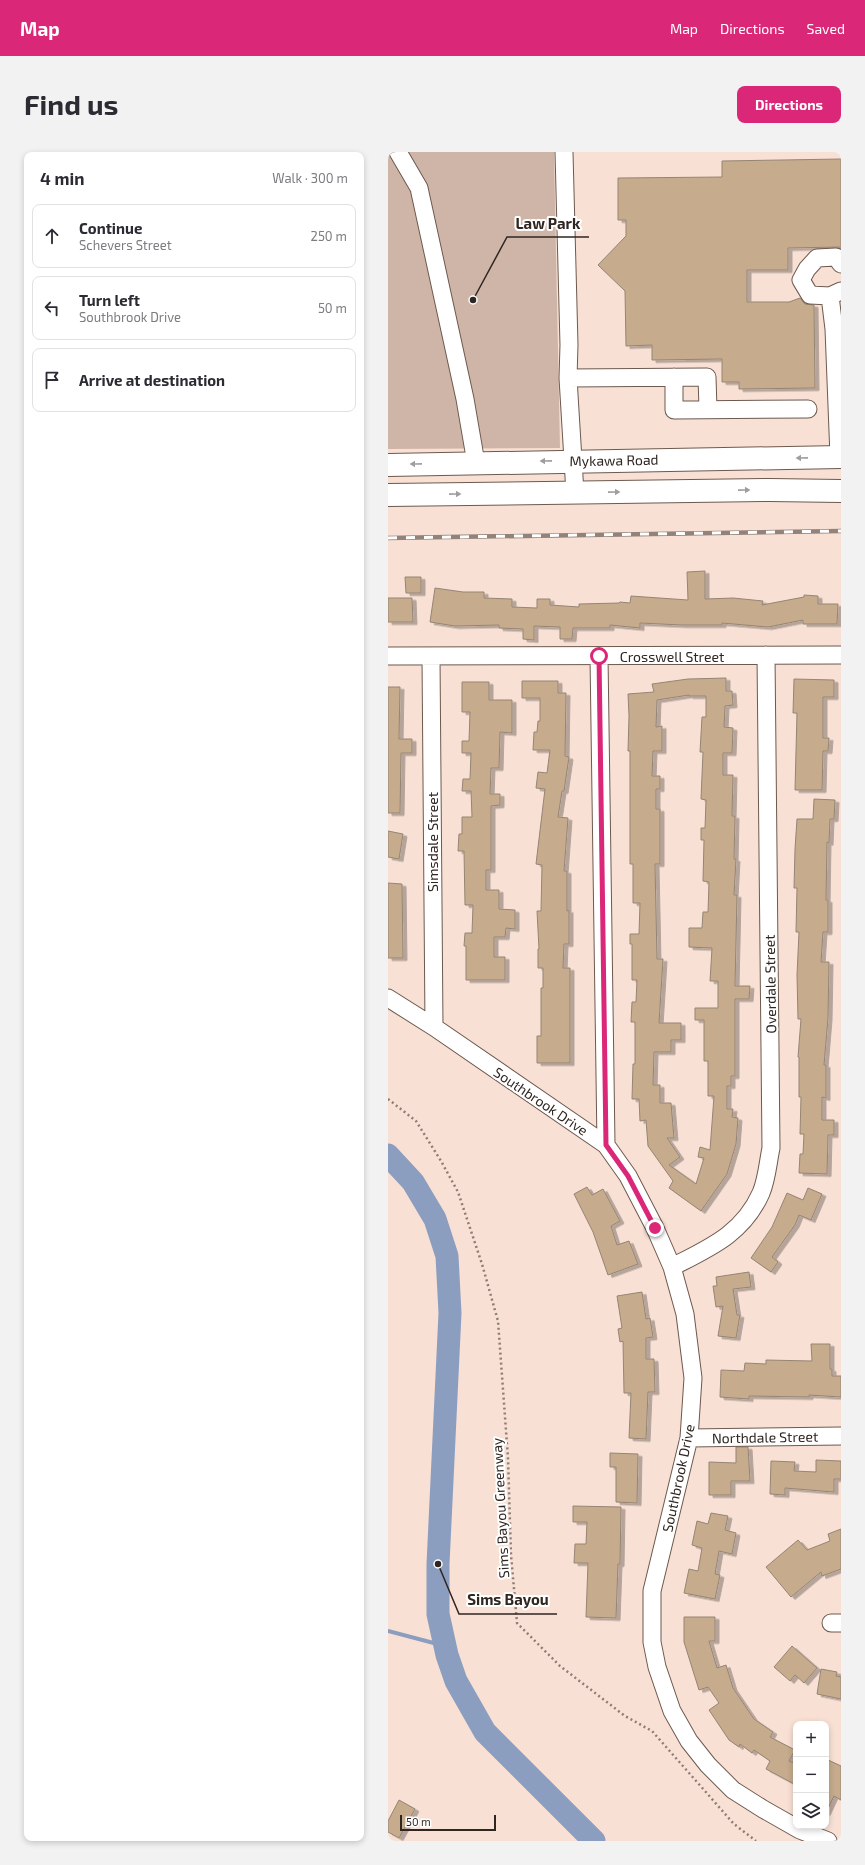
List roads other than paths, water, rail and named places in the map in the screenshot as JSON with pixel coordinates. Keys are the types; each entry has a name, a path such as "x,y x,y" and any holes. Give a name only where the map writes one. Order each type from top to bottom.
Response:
{"main road":[{"name":"Mykawa Road","path":"388,465 573,460 840,457"},
{"path":"388,495 770,490 840,491 840,457"}],"street":[{"path":"398,152 419,188 465,399 476,463"},
{"path":"564,152 569,345 568,378 575,492"},
{"path":"840,457 836,294 810,295 801,280 806,269 817,258 836,257 841,264"},
{"path":"674,377 674,410 808,409"},
{"path":"568,378 707,377 708,409"},
{"name":"Crosswell Street","path":"431,657 841,655"},
{"path":"388,656 431,657"},
{"path":"599,656 606,1145"},
{"name":"Overdale Street","path":"672,1267 713,1246 741,1225 762,1192 771,1148 766,656"},
{"name":"Simsdale Street","path":"431,657 434,1027"},
{"name":"Southbrook Drive","path":"388,998 434,1027 606,1145 628,1176 655,1228 672,1267 685,1314 693,1378 689,1438 652,1591 652,1642 665,1691 672,1711 689,1741 708,1765 733,1790 762,1809 800,1830 828,1841"},
{"name":"Northdale Street","path":"689,1438 841,1436"}],"waterway":[{"path":"388,1155 413,1182 435,1219 447,1256 450,1313 438,1564 438,1614 447,1655 456,1681 485,1732 594,1841"},
{"path":"388,1631 445,1646"}],"railway":[{"path":"388,538 841,531"}],"place":[{"name":"Law Park","path":"473,300"},
{"name":"Sims Bayou","path":"438,1564"}]}
